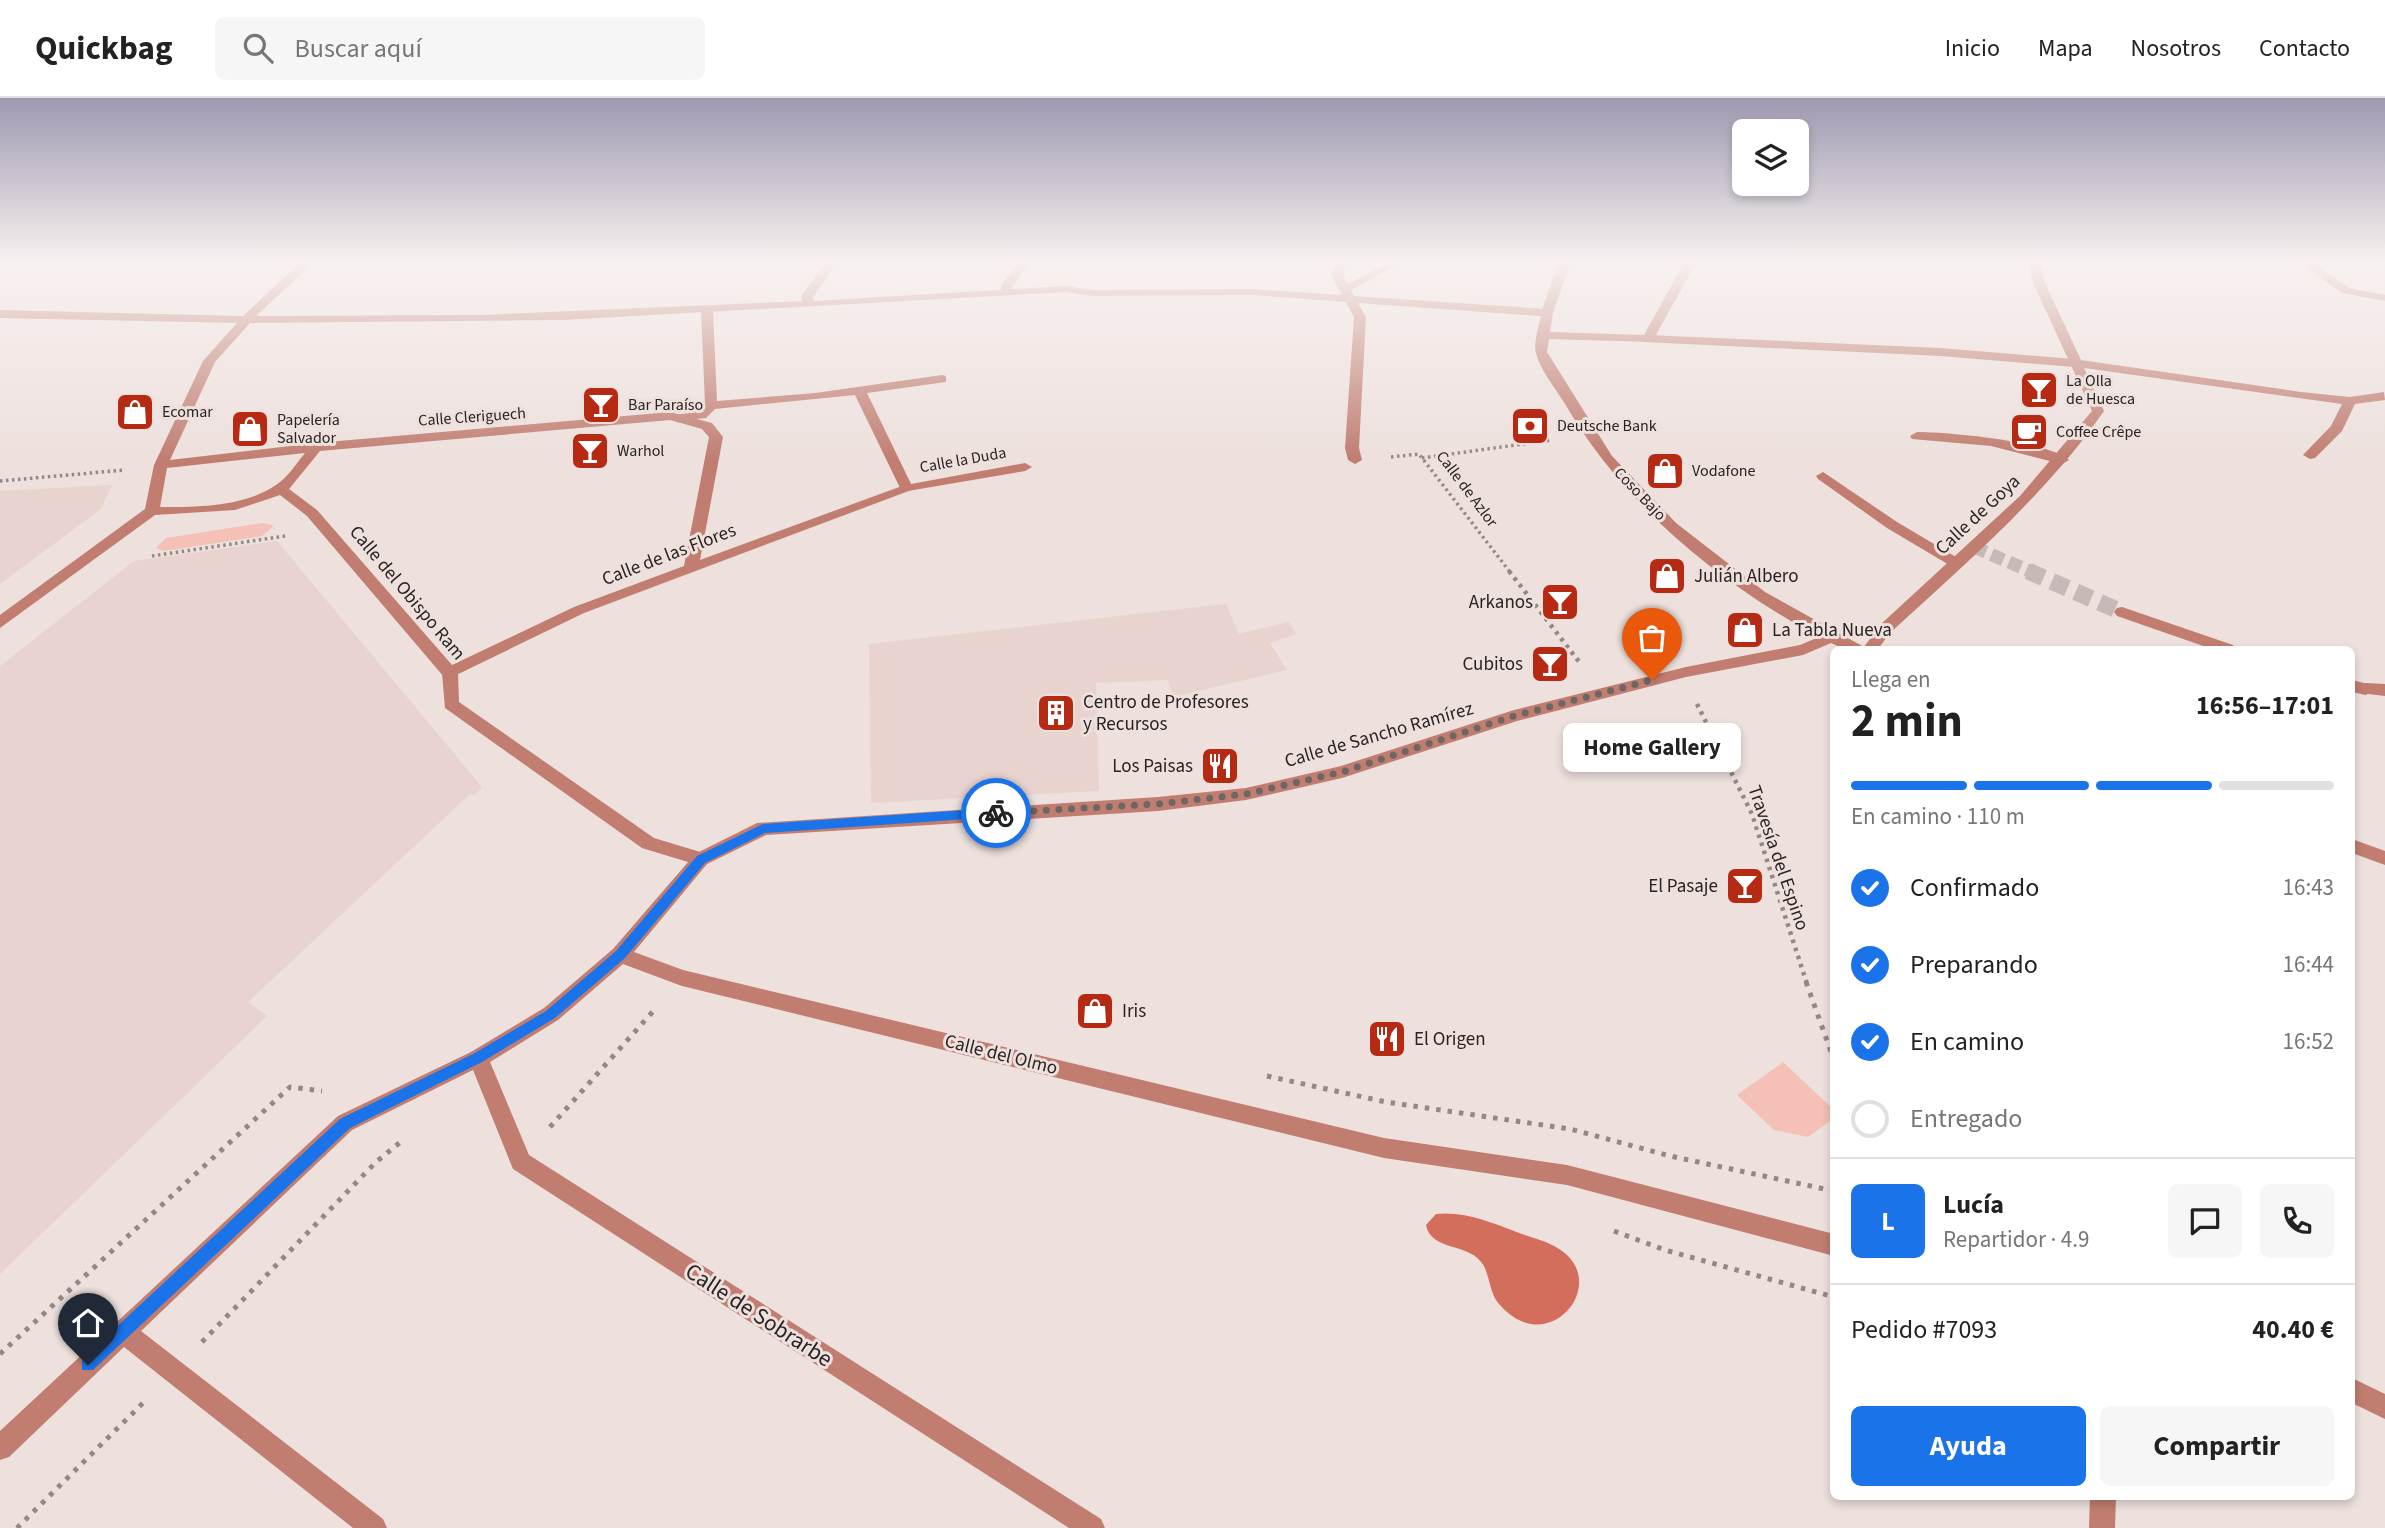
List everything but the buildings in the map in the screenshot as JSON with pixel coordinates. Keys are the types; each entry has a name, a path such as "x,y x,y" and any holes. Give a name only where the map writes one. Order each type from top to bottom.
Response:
{"street":[{"path":"152,511 161,465 209,361 239,328"},
{"path":"708,328 711,405"},
{"path":"1355,460 1352,448 1359,328"},
{"name":"Coso Bajo","path":"1545,328 1541,352 1591,436 1618,473 1707,559 1829,636 1851,646"},
{"path":"1648,339 1654,328"},
{"path":"2059,328 2074,363"},
{"path":"1544,335 1941,352 2074,363 2350,401 2385,396"},
{"name":"Calle de Goya","path":"1872,646 1885,629 2062,460 2098,411 2074,363"},
{"name":"Calle Cleriguech","path":"161,465 316,447 670,416 679,418 701,415 711,405 942,379"},
{"path":"859,390 907,489"},
{"path":"2310,455 2337,428 2350,401"},
{"path":"679,418 707,426 716,437 691,568"},
{"path":"1917,436 1949,436 2035,452 2062,460"},
{"path":"0,623 152,511 191,512 237,505 281,489 316,447"},
{"name":"Calle la Duda","path":"907,489 1025,467"},
{"path":"1823,475 1892,525 1956,563"},
{"name":"Calle del Obispo Ram","path":"281,489 312,513 450,673 451,704 522,751 648,843 701,859"},
{"name":"Calle de las Flores","path":"450,673 579,610 907,489"},
{"path":"2123,612 2219,646"},
{"name":"Calle de Sancho Ramírez","path":"701,859 763,828 1158,804 1246,794 1342,772 1514,716 1677,674 1803,650 1822,643 1829,636"},
{"path":"2359,687 2385,690"},
{"path":"2355,847 2385,858"},
{"path":"0,1448 320,1144 345,1123 478,1058 551,1014 620,955 701,859"},
{"name":"Calle del Olmo","path":"620,955 682,978 1384,1148 1567,1175 1830,1244"},
{"name":"Calle de Sobrarbe","path":"478,1058 521,1162 1092,1528"},
{"path":"122,1331 374,1528"},
{"path":"2355,1392 2385,1407"},
{"path":"2102,1528 2103,1500"}],"path":[{"path":"1421,458 1591,436"},
{"name":"Calle de Azlor","path":"1355,460 1419,454 1603,693"},
{"path":"0,481 161,465"},
{"path":"122,479 127,470"},
{"path":"142,557 289,535 282,525"},
{"name":"Travesía del Espino","path":"1677,674 1702,713 1745,798 1818,1022 1830,1050"},
{"path":"1253,1073 1386,1102 1570,1129 1670,1156 1830,1190"},
{"path":"0,1354 290,1087 328,1092"},
{"path":"195,1349 376,1162 406,1138"},
{"path":"17,1528 153,1392"}],"shaded area":[{"path":"112,485 101,509 0,584 0,491"},
{"path":"263,523 274,526 262,536 164,551 156,548 166,538"},
{"path":"277,541 482,787 475,795 470,794 248,1002 267,1016 0,1274 0,666 134,561"},
{"path":"1226,604 1239,634 1289,622 1296,634 1270,643 1287,670 1173,697 1168,680 1096,683 1099,791 871,803 869,644"},
{"path":"1783,1062 1830,1106 1830,1121 1808,1137 1774,1130 1737,1095"},
{"path":"1436,1214 1475,1218 1559,1249 1574,1263 1579,1280 1577,1296 1568,1310 1554,1321 1537,1325 1519,1320 1497,1301 1484,1266 1478,1258 1443,1244 1429,1234 1426,1225"}],"tunnel":[{"path":"1974,547 2032,572"},
{"path":"2028,571 2122,612"}],"way so far":[{"path":"996,813 1158,804 1246,794 1342,772 1514,716 1652,680"}],"place":[{"name":"La Olla de Huesca","path":"2039,390"},
{"name":"Bar Paraíso","path":"601,405"},
{"name":"Ecomar","path":"135,412"},
{"name":"Deutsche Bank","path":"1530,426"},
{"name":"Papelería Salvador","path":"250,429"},
{"name":"Coffee Crêpe","path":"2029,432"},
{"name":"Warhol","path":"590,451"},
{"name":"Vodafone","path":"1665,471"},
{"name":"Julián Albero","path":"1667,576"},
{"name":"Arkanos","path":"1560,602"},
{"name":"La Tabla Nueva","path":"1745,630"},
{"name":"Cubitos","path":"1550,664"},
{"name":"Home Gallery","path":"1652,680"},
{"name":"Centro de Profesores y Recursos","path":"1056,713"},
{"name":"Los Paisas","path":"1220,766"},
{"name":"El Pasaje","path":"1745,886"},
{"name":"Iris","path":"1095,1011"},
{"name":"El Origen","path":"1387,1039"}],"route":[{"path":"88,1365 345,1123 478,1058 551,1014 620,955 701,859 763,828 882,818 996,813"}]}
